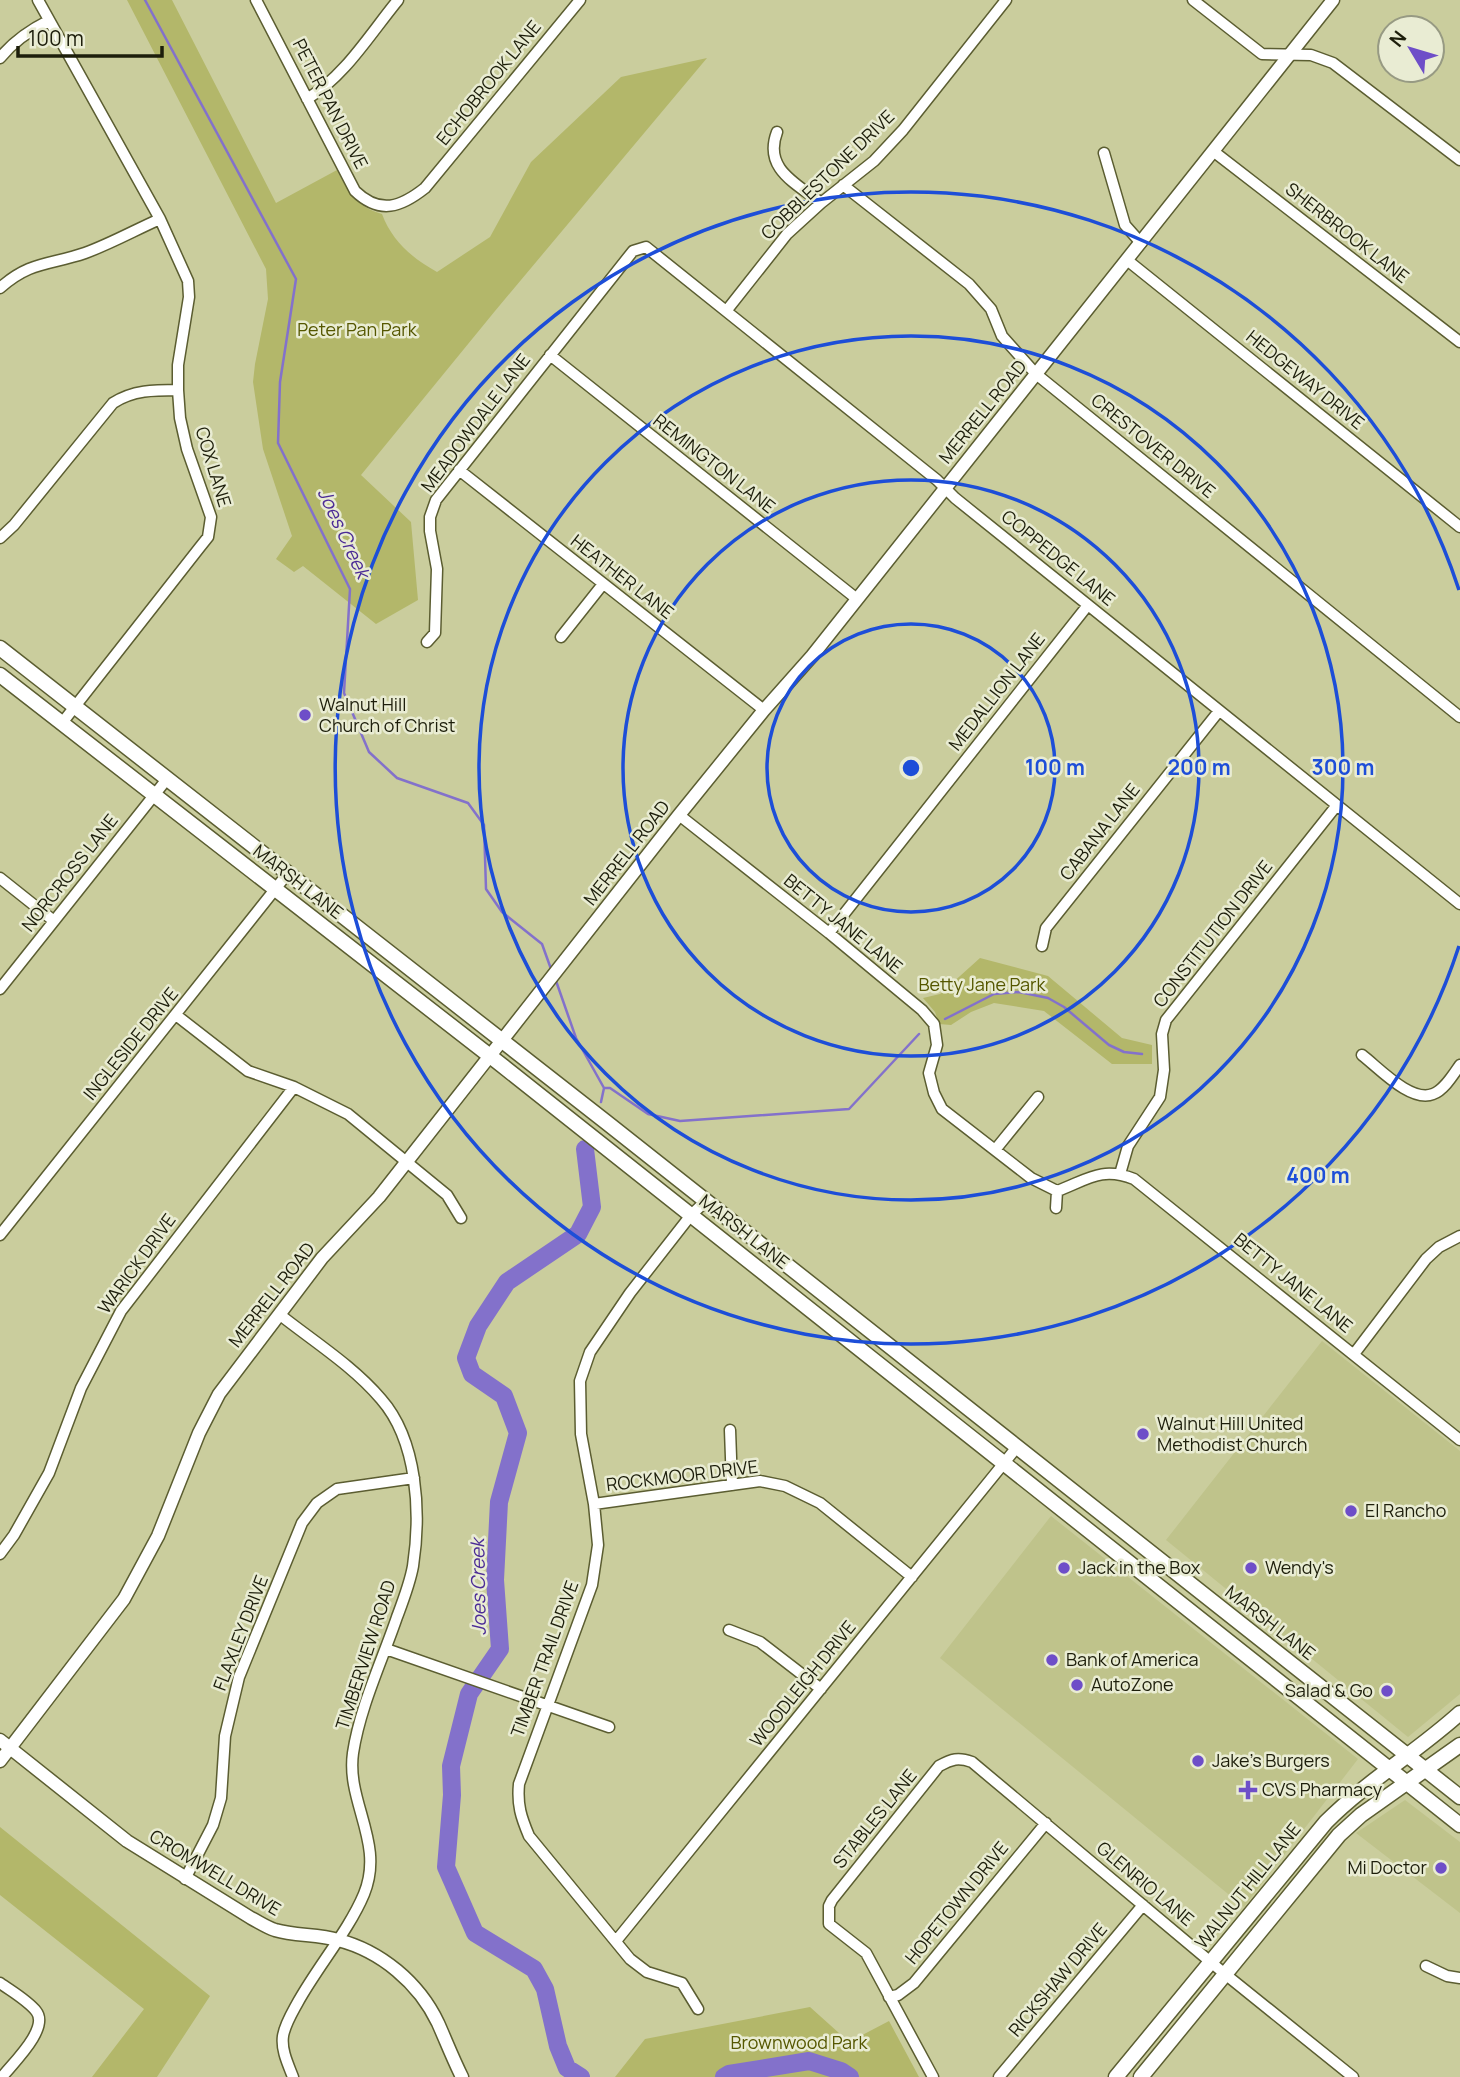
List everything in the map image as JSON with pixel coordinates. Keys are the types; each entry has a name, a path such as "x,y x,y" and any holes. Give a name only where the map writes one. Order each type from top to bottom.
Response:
{"main road":[{"name":"MARSH LANE","path":"0,648 1460,1797"},
{"name":"MARSH LANE","path":"0,675 490,1056 1460,1825"},
{"path":"853,1343 866,1328"},
{"path":"1139,1570 1151,1553"},
{"path":"1242,1652 1256,1636"},
{"name":"WALNUT HILL LANE","path":"1116,2077 1340,1807 1460,1713"},
{"path":"1141,2077 1346,1828 1460,1745"},
{"path":"1287,1868 1303,1881"}],"street":[{"name":"COX LANE","path":"38,0 160,219 189,289 177,365 180,418 187,449 210,508 211,527 200,547 62,723"},
{"name":"PETER PAN DRIVE","path":"256,0 360,195 377,204 396,205 409,201 425,188"},
{"path":"307,99 337,77 398,0"},
{"name":"ECHOBROOK LANE","path":"425,188 580,0"},
{"name":"COBBLESTONE DRIVE","path":"727,310 788,234 821,203 874,161 903,130 1006,0"},
{"path":"1193,0 1262,54 1311,55 1333,63 1460,160"},
{"name":"MERRELL ROAD","path":"0,1761 5,1744 124,1598 158,1536 206,1418 234,1372 322,1258 379,1197 679,815 764,710 812,656 1333,0"},
{"path":"0,58 32,29 48,21"},
{"path":"777,132 773,142 773,154 778,169 821,203"},
{"name":"SHERBROOK LANE","path":"1213,151 1460,342"},
{"path":"1104,153 1125,225 1140,243"},
{"name":"CRESTOVER DRIVE","path":"843,185 969,284 991,309 1002,336 1036,374 1460,717"},
{"path":"0,288 13,276 32,266 85,253 160,219"},
{"name":"COPPEDGE LANE","path":"633,251 646,247 727,310 1460,904"},
{"name":"MEADOWDALE LANE","path":"427,642 435,634 437,591 430,517 436,500 633,251"},
{"name":"HEDGEWAY DRIVE","path":"1127,260 1460,527"},
{"name":"REMINGTON LANE","path":"550,355 857,599"},
{"path":"0,538 14,525 113,403 124,395 136,392 178,390"},
{"name":"HEATHER LANE","path":"459,470 764,710"},
{"path":"561,637 603,584"},
{"name":"MEDALLION LANE","path":"829,933 1088,605"},
{"name":"CABANA LANE","path":"1042,946 1046,928 1219,711"},
{"name":"NORCROSS LANE","path":"0,989 167,779"},
{"name":"CONSTITUTION DRIVE","path":"1120,1174 1128,1146 1160,1097 1164,1070 1162,1034 1167,1020 1337,805"},
{"name":"BETTY JANE LANE","path":"679,815 922,1010 934,1024 937,1045 929,1073 942,1109 1031,1178 1056,1191"},
{"name":"INGLESIDE DRIVE","path":"0,1235 288,873"},
{"path":"0,878 54,921"},
{"path":"176,1015 248,1070 294,1087 348,1114 447,1195 461,1218"},
{"path":"1362,1055 1411,1094 1422,1096 1434,1094 1441,1089 1460,1065"},
{"name":"WARICK DRIVE","path":"2,1548 49,1473 81,1388 121,1311 294,1087"},
{"path":"995,1150 1038,1097"},
{"path":"1056,1208 1056,1191 1098,1173 1120,1174"},
{"name":"BETTY JANE LANE","path":"1120,1174 1144,1186 1460,1440"},
{"name":"TIMBER TRAIL DRIVE","path":"698,2008 682,1983 647,1972 630,1959 529,1836 517,1801 519,1784 592,1585 598,1545 594,1504 581,1434 580,1381 590,1352 630,1293 691,1215 706,1201"},
{"path":"1354,1354 1426,1259 1439,1247 1460,1236"},
{"name":"TIMBERVIEW ROAD","path":"279,1314 367,1383 383,1401 394,1417 410,1453 415,1504 412,1569 358,1727 353,1757 355,1786 370,1840 371,1867 364,1895 287,2022 283,2037 285,2055 293,2077"},
{"path":"730,1430 733,1485"},
{"name":"WOODLEIGH DRIVE","path":"616,1941 1017,1447"},
{"name":"FLAXLEY DRIVE","path":"185,1879 213,1825 221,1798 225,1736 239,1676 302,1523 317,1503 337,1489 414,1478"},
{"name":"ROCKMOOR DRIVE","path":"594,1504 760,1481 785,1486 820,1503 912,1577"},
{"path":"729,1630 760,1642 821,1689"},
{"path":"386,1649 609,1727"},
{"name":"CROMWELL DRIVE","path":"5,1744 127,1841 185,1879 272,1929 337,1940 365,1950 408,1980 425,2000 438,2023 461,2077"},
{"name":"STABLES LANE","path":"933,2077 866,1953 830,1924 829,1906 939,1766 954,1759 972,1762 1046,1823"},
{"name":"GLENRIO LANE","path":"1046,1823 1225,1974 1353,2077"},
{"name":"HOPETOWN DRIVE","path":"888,1997 898,1995 914,1983 1046,1823"},
{"name":"RICKSHAW DRIVE","path":"999,2077 1143,1905"},
{"path":"1426,1966 1447,1976 1460,1978"},
{"path":"0,1983 36,2011 41,2021 38,2031 2,2077"}],"shaded area":[{"path":"1322,1341 1460,1451 1460,1694 1408,1737 1166,1540"},
{"path":"1051,1516 1358,1759 1244,1907 940,1658"},
{"path":"1405,1800 1460,1842 1460,1913 1356,1833"}],"green space":[{"name":"Peter Pan Park","path":"127,0 172,0 276,203 337,170 354,198 382,214 391,232 404,248 437,272 490,237 531,162 621,77 707,58 361,475 411,522 418,600 376,624 303,566 294,572 276,559 292,536 263,449 253,382 268,299 266,269"},
{"name":"Betty Jane Park","path":"980,958 1048,976 1122,1038 1152,1045 1152,1064 1112,1064 1044,1011 994,1003 971,1012 951,1025 939,1024 935,1012 923,998 940,994"},
{"path":"0,1827 210,1996 157,2077 92,2077 144,2009 0,1895"},
{"name":"Brownwood Park","path":"810,2007 849,2042 889,2021 919,2077 615,2077 645,2039"}],"waterway":[{"name":"Joes Creek","path":"145,0 296,279 280,382 278,443 350,589 344,693 369,752 397,778 468,803 484,825 486,889 502,912 542,944 551,969"},
{"name":"Joes Creek","path":"555,978 576,1038 604,1088 601,1102"},
{"path":"945,1019 994,994 1019,992 1048,998 1064,1007 1109,1045 1124,1052 1142,1054"},
{"path":"604,1088 610,1088 648,1114 680,1121 849,1109 919,1034"},
{"name":"Joes Creek","path":"581,2077 567,2068 558,2046 545,1989 534,1969 475,1933 446,1867 452,1795 451,1766 469,1694 500,1649 495,1580 499,1502 518,1433 504,1396 472,1374 466,1358 478,1326 507,1282 578,1234 592,1207 585,1149"},
{"name":"Joes Creek","path":"724,2077 809,2061 841,2071 850,2077"}],"place":[{"name":"Walnut Hill Church of Christ","path":"305,715"},
{"name":"Walnut Hill United Methodist Church","path":"1143,1434"},
{"name":"El Rancho","path":"1351,1511"},
{"name":"Jack in the Box","path":"1064,1568"},
{"name":"Wendy's","path":"1251,1568"},
{"name":"Bank of America","path":"1052,1660"},
{"name":"AutoZone","path":"1077,1685"},
{"name":"Salad & Go","path":"1387,1691"},
{"name":"Jake's Burgers","path":"1198,1761"},
{"name":"CVS Pharmacy","path":"1248,1790"},
{"name":"Mi Doctor","path":"1441,1868"}]}
